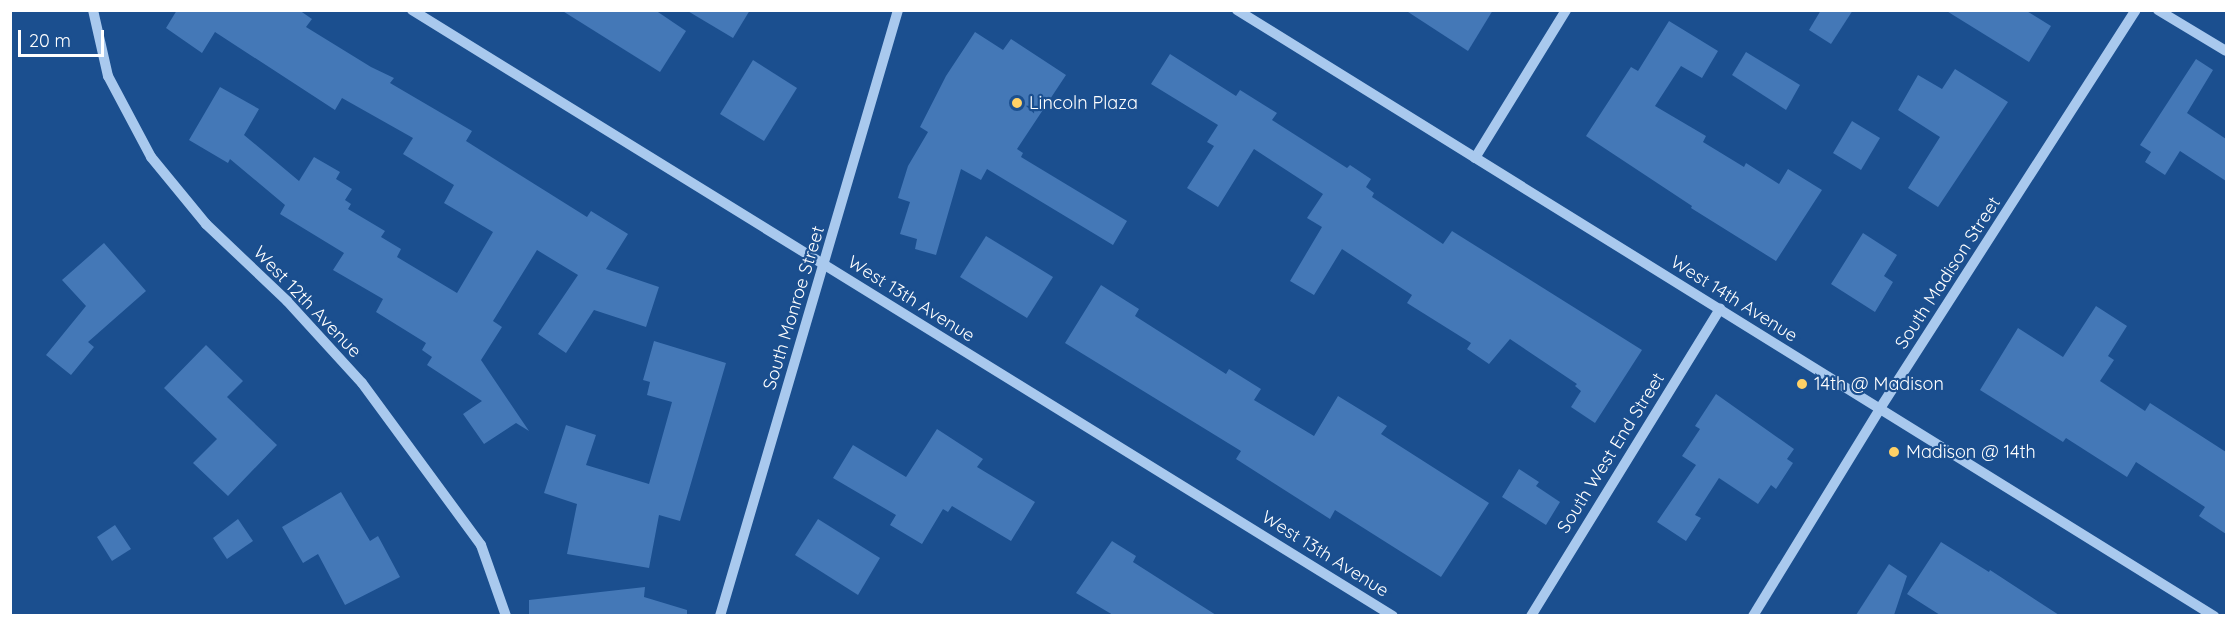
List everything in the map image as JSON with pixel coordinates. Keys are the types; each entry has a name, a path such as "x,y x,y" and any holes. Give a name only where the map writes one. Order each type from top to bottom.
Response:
{"street":[{"name":"West 12th Avenue","path":"93,10 108,76 151,158 206,224 287,301 362,383 482,545 506,615"},
{"name":"West 13th Avenue","path":"412,10 1393,615"},
{"name":"South Monroe Street","path":"720,615 898,10"},
{"name":"West 14th Avenue","path":"1237,10 1879,410 2214,615"},
{"path":"1475,158 1566,10"},
{"name":"South Madison Street","path":"1753,615 1879,410 2136,10"},
{"path":"2158,10 2226,51"},
{"name":"South West End Street","path":"1531,615 1720,309"}],"building":[{"path":"177,10 299,10 312,19 306,27 371,67 394,78 390,83 472,131 466,141 587,217 591,211 628,234 606,269 659,287 646,327 594,310 566,353 538,334 578,275 537,250 493,321 502,327 481,360 529,431 516,423 484,444 463,414 482,401 427,365 432,357 422,350 426,343 376,312 383,299 333,270 344,253 280,214 285,205 230,159 228,163 189,140 220,87 259,109 244,135 299,181 314,157 340,172 336,179 352,189 345,200 351,204 348,209 385,231 381,237 401,249 397,257 457,293 493,232 444,203 454,185 403,154 413,138 342,98 335,110 215,32 202,53 166,28"},
{"path":"561,10 655,10 686,31 660,72"},
{"path":"686,10 750,10 733,38"},
{"path":"1405,10 1493,10 1468,51"},
{"path":"1821,10 1853,10 1831,44 1809,30"},
{"path":"1945,10 2025,10 2051,26 2029,62"},
{"path":"1669,21 1718,51 1702,78 1681,66 1655,106 1706,136 1703,142 1744,167 1746,163 1779,184 1788,169 1822,190 1776,261 1691,208 1692,206 1586,136 1631,67 1638,71"},
{"path":"975,32 1003,50 1011,39 1066,75 1017,149 1023,153 1021,157 1127,221 1113,245 987,169 981,180 961,169 936,255 915,249 917,239 900,234 910,202 898,198 908,166 928,132 920,127 946,76"},
{"path":"1746,52 1800,85 1786,110 1732,75"},
{"path":"1170,54 1236,96 1240,90 1277,113 1272,120 1347,168 1350,165 1371,179 1366,187 1374,193 1372,197 1443,244 1452,231 1642,350 1595,423 1571,407 1581,391 1575,386 1577,384 1510,339 1489,364 1467,349 1471,343 1407,303 1412,295 1342,249 1314,295 1290,281 1322,227 1307,218 1323,194 1254,149 1218,207 1187,188 1214,146 1207,142 1218,125 1151,84"},
{"path":"2196,59 2213,70 2187,113 2226,139 2226,181 2180,151 2165,175 2145,162 2151,152 2140,145"},
{"path":"753,60 797,88 764,141 720,114"},
{"path":"1955,69 2008,102 1938,207 1908,188 1940,137 1898,110 1918,75 1942,89"},
{"path":"1852,121 1880,138 1861,170 1833,153"},
{"path":"1863,233 1897,255 1884,276 1893,282 1875,312 1831,284"},
{"path":"986,236 1053,277 1027,318 960,277"},
{"path":"104,243 146,291 88,342 94,347 71,375 46,355 86,306 62,280"},
{"path":"1101,285 1139,309 1135,316 1226,374 1229,369 1261,389 1254,400 1314,436 1338,396 1387,426 1381,434 1489,503 1441,577 1335,510 1330,519 1236,459 1241,451 1065,343"},
{"path":"2096,306 2127,326 2108,356 2114,360 2100,381 2145,411 2150,403 2226,452 2226,534 2199,516 2205,507 2136,462 2127,477 2066,438 2063,442 1980,390 2018,328 2063,357"},
{"path":"654,341 726,363 680,521 659,515 649,568 567,554 577,504 544,493 566,425 596,435 586,465 649,484 672,402 647,395 650,382 643,380"},
{"path":"206,345 243,381 227,397 277,445 228,496 193,463 217,439 164,388"},
{"path":"1716,394 1794,449 1787,459 1793,463 1776,489 1771,485 1758,504 1719,478 1695,515 1701,518 1686,541 1657,522 1696,465 1682,456 1700,429 1695,426"},
{"path":"937,429 983,459 977,467 1035,502 1011,541 952,506 948,512 943,509 922,544 890,525 896,515 833,478 853,445 906,477"},
{"path":"1519,469 1539,482 1536,486 1560,502 1546,525 1502,497"},
{"path":"341,492 370,541 378,536 400,577 345,605 318,554 303,563 282,527"},
{"path":"238,519 253,541 227,559 213,538"},
{"path":"818,519 880,558 858,595 795,555"},
{"path":"115,525 131,549 112,561 97,537"},
{"path":"1112,541 1136,556 1133,562 1216,615 1113,615 1076,593"},
{"path":"1941,542 1989,572 1990,570 2059,615 1940,615 1907,594"},
{"path":"1889,564 1907,576 1894,615 1856,615"},
{"path":"645,587 644,597 687,610 687,615 529,615 529,600"}],"place":[{"name":"Lincoln Plaza","path":"1017,103"},
{"name":"14th @ Madison","path":"1802,384"},
{"name":"Madison @ 14th","path":"1894,452"}]}
